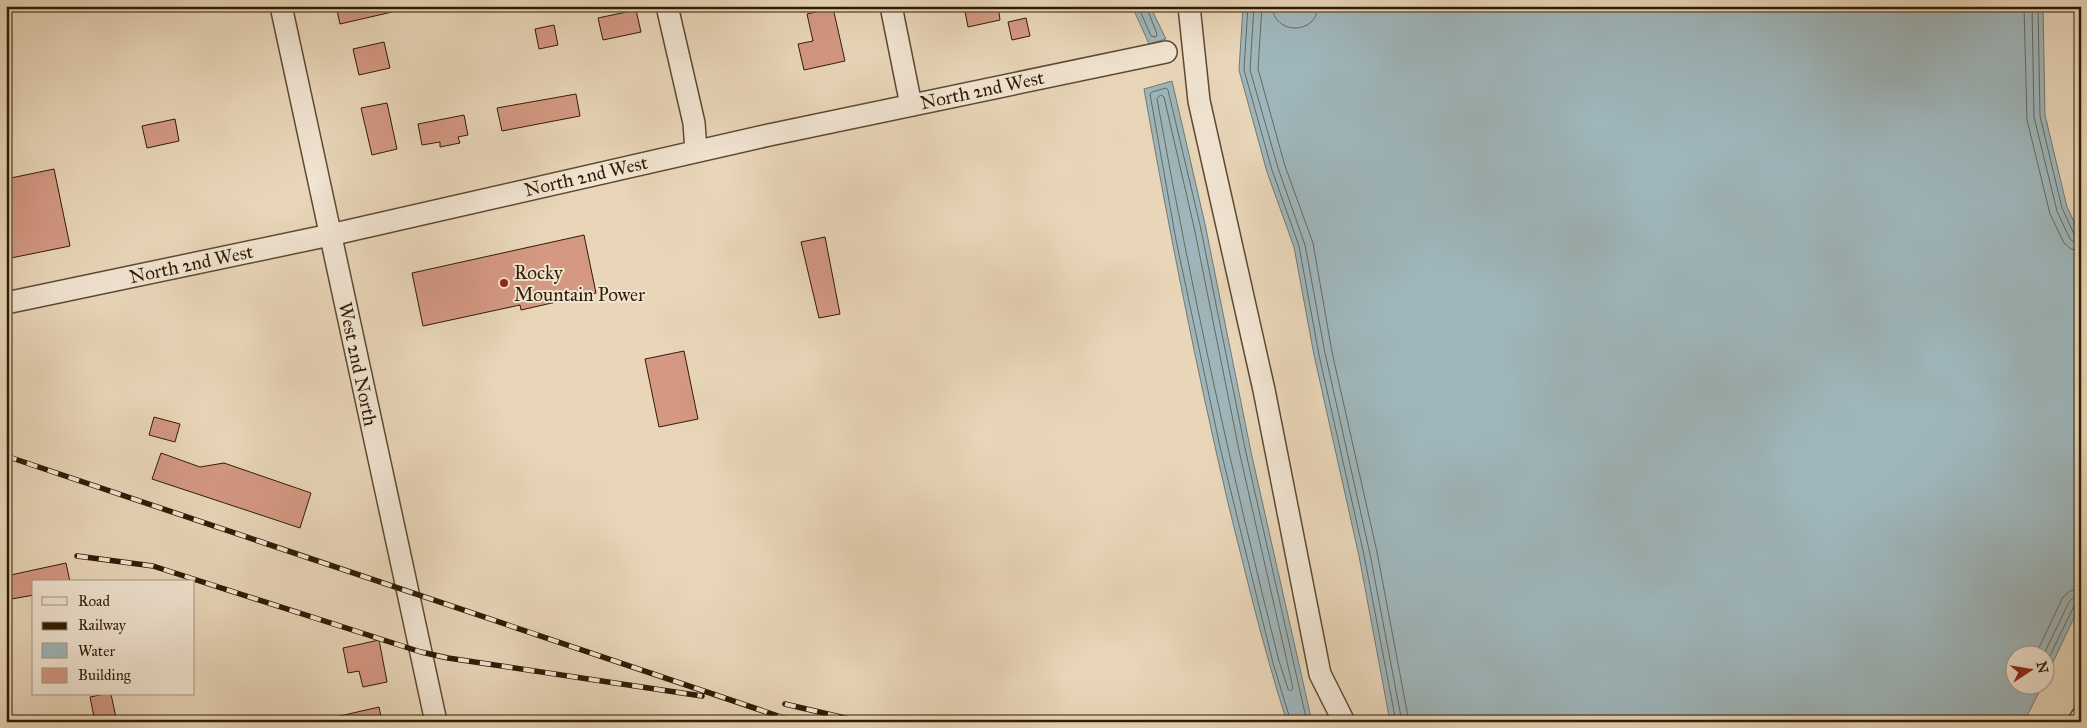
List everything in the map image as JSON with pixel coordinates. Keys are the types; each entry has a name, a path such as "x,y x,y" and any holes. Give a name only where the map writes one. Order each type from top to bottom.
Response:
{"street":[{"name":"West 2nd North","path":"280,6 436,722"},
{"path":"667,6 694,123 696,151"},
{"path":"891,6 911,105"},
{"path":"1189,6 1199,101 1264,390 1320,674 1344,722"},
{"name":"North 2nd West","path":"6,303 330,234 696,151 1166,52"}],"water":[{"path":"1132,6 1150,6 1166,39 1149,44"},
{"path":"1243,6 1284,6 1296,10 1302,6 2043,6 2045,115 2067,207 2081,236 2081,603 2054,660 2054,646 2004,646 2004,696 2037,696 2024,722 1392,722 1389,716 1359,556 1314,355 1294,247 1267,172 1239,70"},
{"path":"1172,81 1205,224 1251,452 1312,722 1287,722 1249,588 1205,403 1144,89"}],"building":[{"path":"336,6 391,6 392,12 340,24"},
{"path":"964,6 998,6 1000,20 968,27"},
{"path":"833,8 845,61 804,70 798,44 813,41 807,14"},
{"path":"636,10 641,32 603,40 598,18"},
{"path":"1026,18 1030,36 1012,40 1008,22"},
{"path":"554,25 558,45 539,49 535,29"},
{"path":"384,42 390,68 359,75 353,49"},
{"path":"576,94 580,116 502,131 497,108"},
{"path":"387,103 397,149 372,155 361,108"},
{"path":"464,115 468,135 458,137 460,143 440,147 440,142 422,145 418,124"},
{"path":"175,119 179,141 147,148 142,126"},
{"path":"54,169 70,246 6,259 6,179"},
{"name":"Rocky Mountain Power","path":"584,235 596,293 521,310 520,305 423,326 412,273"},
{"path":"825,237 840,314 819,318 801,242"},
{"path":"684,351 698,419 659,427 645,359"},
{"path":"154,417 180,424 175,442 149,435"},
{"path":"161,453 200,467 224,463 311,493 300,528 152,479"},
{"path":"66,563 70,580 32,580 32,595 6,600 6,576"},
{"path":"379,640 387,682 363,687 359,671 348,673 343,648"},
{"path":"111,696 116,718 95,722 90,697"},
{"path":"379,707 382,722 341,722 340,716"}],"railway":[{"path":"6,456 796,722"},
{"path":"77,556 153,566 421,652 448,658 702,696"},
{"path":"785,704 862,722"}],"place":[{"name":"Rocky Mountain Power","path":"504,283"}]}
